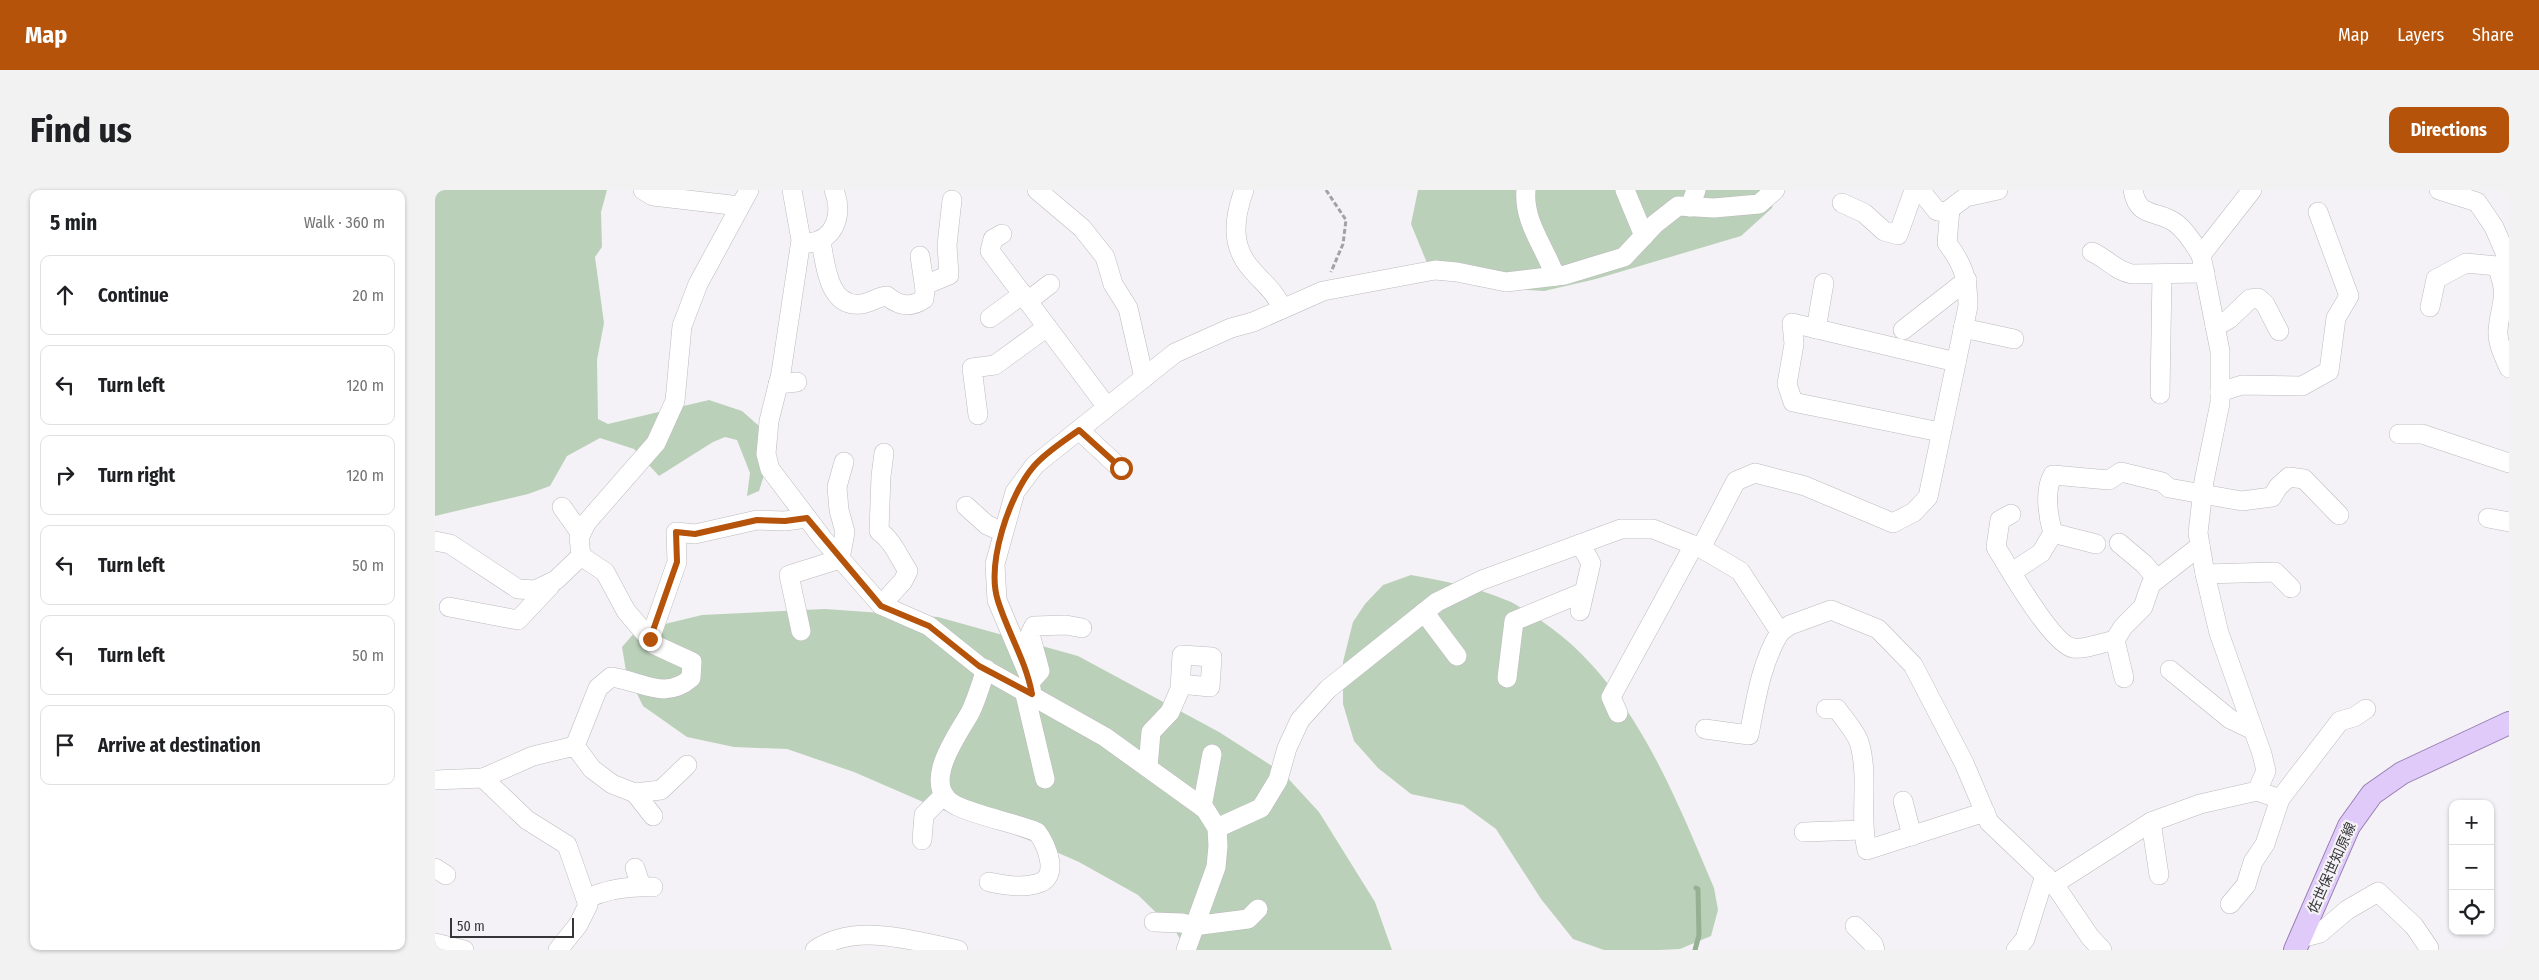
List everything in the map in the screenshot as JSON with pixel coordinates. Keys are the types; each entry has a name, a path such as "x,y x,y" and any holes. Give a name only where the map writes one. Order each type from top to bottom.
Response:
{"main road":[{"name":"佐世保世知原線","path":"2298,944 2349,826 2372,794 2402,773 2509,723"}],"street":[{"path":"643,190 653,196 740,206"},
{"path":"581,556 579,537 587,522 657,443 675,401 682,326 699,284 749,190"},
{"path":"792,190 801,243 788,383 769,421 766,454 770,469 840,559 881,606 929,626 986,670 1029,689 1105,737 1203,807 1217,828 1219,846 1216,867 1193,926 1186,950"},
{"path":"801,243 821,241 834,229 837,213 834,190"},
{"path":"1037,190 1083,228 1105,257 1113,284 1127,308 1144,378"},
{"path":"1244,190 1234,226 1237,246 1250,268 1277,296 1283,309"},
{"path":"1526,190 1531,226 1549,259 1555,276"},
{"path":"1625,190 1644,236"},
{"path":"1045,779 1029,689 997,600 995,564 1015,492 1035,465 1175,353 1231,328 1253,322 1323,291 1435,270 1457,272 1506,282 1555,276 1624,256 1678,206 1693,198 1714,208 1759,204 1775,190"},
{"path":"1842,203 1864,213 1884,231 1898,235 1914,190"},
{"path":"1920,190 1937,211 1950,212"},
{"path":"1618,713 1611,697 1736,481 1755,473 1805,486 1893,523 1914,512 1928,496 1968,306 1967,280 1959,259 1947,242 1950,209 1966,197 1997,190"},
{"path":"2133,190 2135,202 2145,211 2175,222 2203,264 2220,351 2220,403 2202,496 2198,533 2205,574 2219,633 2253,730 2265,771 2257,791"},
{"path":"2091,252 2101,256 2122,272 2162,274 2203,264 2252,190"},
{"path":"2439,190 2477,202 2494,228 2507,257 2499,270"},
{"path":"925,285 949,275 947,245 951,200"},
{"path":"2220,392 2242,385 2302,386 2329,371 2336,318 2349,296 2319,212"},
{"path":"1002,234 993,239 990,251 1107,407"},
{"path":"821,241 829,283 836,293 848,302 860,304 878,297 887,296 904,306 917,304 924,300 925,285 920,256"},
{"path":"2430,307 2436,280 2465,262 2497,266 2506,282 2506,303 2498,331 2502,352 2509,368"},
{"path":"2159,394 2162,274"},
{"path":"1903,330 1967,280"},
{"path":"1816,329 1824,282"},
{"path":"990,318 1050,284"},
{"path":"2215,327 2229,319 2250,299 2258,298 2265,304 2279,331"},
{"path":"1941,432 1793,402 1787,384 1794,344 1792,323 1956,362"},
{"path":"978,415 972,368 995,365 1047,327"},
{"path":"1963,328 2014,339"},
{"path":"1079,430 1121,468"},
{"path":"2399,434 2509,462"},
{"path":"881,606 903,581 908,571 896,554 891,540 879,531 881,476 884,453"},
{"path":"840,559 845,532 839,510 837,487 844,462"},
{"path":"2053,533 2048,519 2050,481 2053,475 2109,480 2121,472 2162,482 2169,488 2202,496 2242,502 2272,497 2278,486 2289,477 2304,479 2339,515"},
{"path":"966,506 987,525 1003,532"},
{"path":"562,507 581,534"},
{"path":"2011,514 2000,520 1996,547 2036,610 2063,644 2074,649 2115,640 2123,627 2143,607 2151,584 2200,546"},
{"path":"650,639 677,562 676,532 695,534 757,520 785,521 807,518"},
{"path":"2488,518 2509,522"},
{"path":"1217,828 1261,808 1278,780 1287,748 1300,720 1328,690 1437,602 1482,580 1621,529 1653,529 1697,547 1740,571 1780,632"},
{"path":"2053,533 2096,544"},
{"path":"2012,572 2041,553 2053,533"},
{"path":"435,541 450,544 518,589 535,590 556,580"},
{"path":"2119,543 2144,564 2157,579"},
{"path":"1580,544 1591,563 1580,611"},
{"path":"575,746 598,688 611,677 668,691 682,686 691,678 692,662 655,645 626,611 605,572 581,556"},
{"path":"449,607 518,620 581,556"},
{"path":"801,631 789,575 840,559"},
{"path":"2205,574 2275,572 2291,588"},
{"path":"1507,678 1514,621 1584,592"},
{"path":"1705,729 1749,735 1762,672 1770,648 1780,632 1790,625 1831,610 1878,629 1913,665 1964,763 1989,822 2049,879 2090,937 2102,950"},
{"path":"1424,612 1457,656"},
{"path":"1029,689 1040,671 1030,634 1034,626 1066,625 1082,628"},
{"path":"2115,640 2125,678"},
{"path":"986,670 970,712 949,747 939,783 944,795 956,806 1037,832 1046,843 1050,862 1048,875 1038,884 1012,886 989,882"},
{"path":"2171,670 2230,719 2253,730"},
{"path":"1148,767 1151,732 1171,712 1180,684"},
{"path":"1826,709 1837,709 1860,743 1863,763 1862,830 1867,850 1985,812"},
{"path":"2230,904 2246,885 2253,862 2265,844 2280,799 2340,721 2354,717 2365,709"},
{"path":"435,780 483,778 533,756 575,746"},
{"path":"575,746 592,769 612,784 635,793 661,790 687,765"},
{"path":"1203,807 1212,754"},
{"path":"483,778 527,820 567,845 588,905 578,925 558,950"},
{"path":"2016,950 2025,939 2049,879 2151,822 2200,804 2257,791 2280,799"},
{"path":"635,793 653,816"},
{"path":"922,840 923,815 944,795"},
{"path":"1903,801 1912,836"},
{"path":"2151,822 2159,875"},
{"path":"1804,832 1862,830"},
{"path":"586,899 600,892 647,887 635,868"},
{"path":"2298,944 2320,933 2347,910 2378,892 2414,926 2428,949"},
{"path":"1154,922 1182,922 1193,926 1248,919 1258,909"},
{"path":"1855,926 1873,944 1875,950"},
{"path":"815,950 829,940 865,933 947,949"},
{"path":"435,943 464,950"}],"path":[{"path":"1323,291 1343,244 1346,220 1326,190"}],"green space":[{"path":"435,190 607,190 601,212 602,247 595,257 604,323 597,360 598,419 608,424 709,400 742,411 759,426 759,448 765,472 759,491 747,496 750,473 737,440 725,437 713,442 659,476 634,449 600,438 567,456 550,486 528,494 435,516"},
{"path":"1418,190 1776,190 1772,208 1741,236 1596,279 1544,291 1494,288 1427,263 1411,224"},
{"path":"1411,575 1471,588 1513,603 1565,639 1595,668 1621,701 1643,736 1682,812 1714,888 1718,910 1711,936 1680,949 1659,950 1604,950 1573,939 1541,899 1496,829 1463,805 1411,794 1378,768 1354,741 1343,704 1343,662 1353,622 1365,604 1383,585"},
{"path":"825,609 938,617 1078,656 1219,732 1283,773 1319,812 1375,902 1392,950 1186,950 1176,932 1138,895 1079,862 1017,835 937,808 854,772 787,749 734,747 687,737 643,706 626,671 622,647 636,631 702,615"}],"waterway":[{"path":"1695,950 1699,935 1698,889 1696,888"}],"route":[{"path":"650,639 677,562 676,532 695,534 757,520 785,521 807,518 881,606 929,626 979,666 1032,694 1029,676 997,600 995,564 1015,492 1035,465 1079,430 1121,468"}]}
